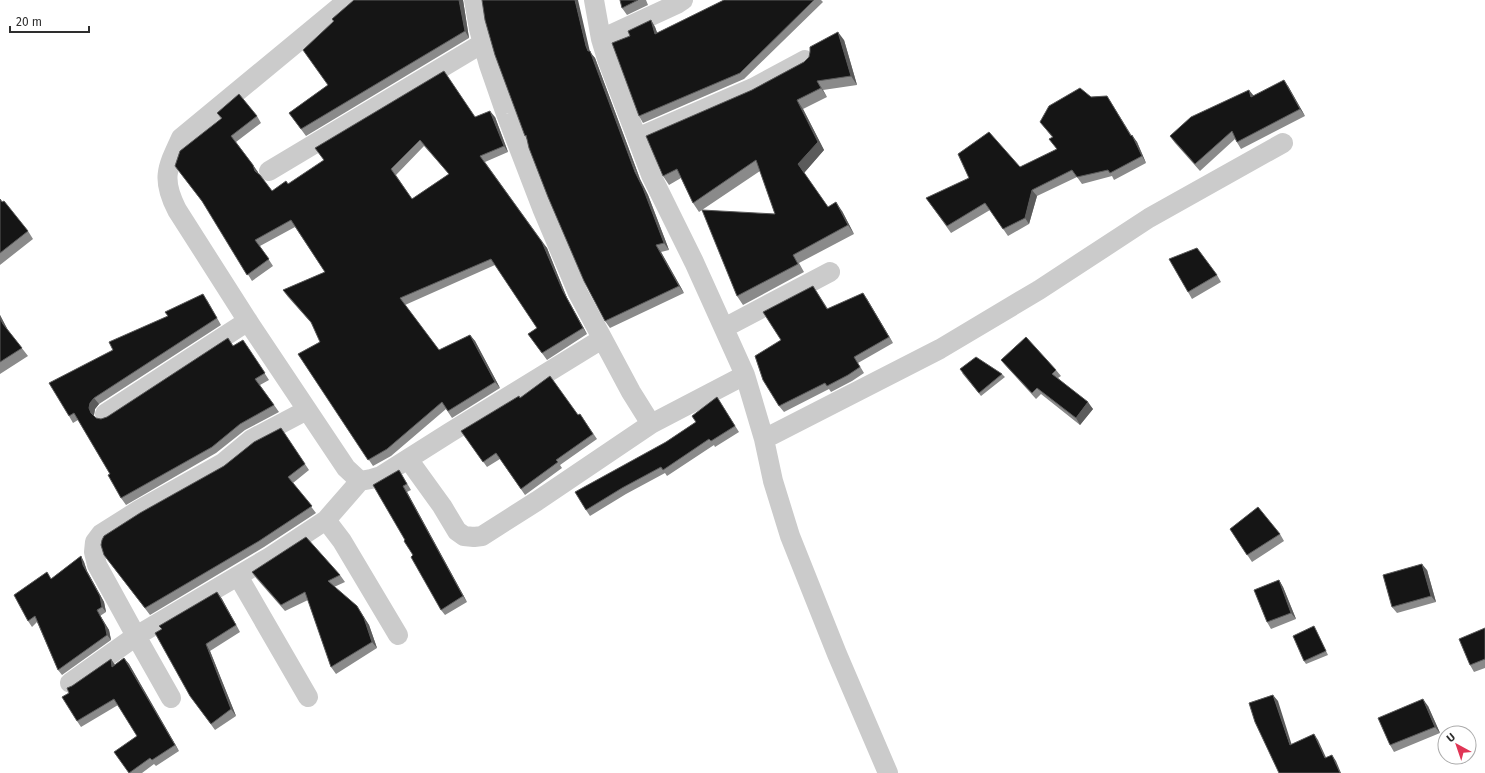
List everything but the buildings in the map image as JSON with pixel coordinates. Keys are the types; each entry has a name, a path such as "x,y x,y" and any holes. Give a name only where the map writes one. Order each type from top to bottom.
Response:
{"street":[{"path":"348,0 181,138 169,163 167,180 170,196 177,210 248,321 346,468 360,481"},
{"path":"474,0 483,43 506,114 542,208 578,293 631,392 651,424"},
{"path":"594,0 601,39 651,175 745,375 764,439 773,481 790,536 837,654 888,773"},
{"path":"601,39 683,0"},
{"path":"269,171 483,43"},
{"path":"637,138 753,88 805,60"},
{"path":"764,439 940,349 1039,290 1150,218 1283,143"},
{"path":"724,328 830,272"},
{"path":"105,414 248,321"},
{"path":"70,683 136,636 270,557 326,520 360,481 381,476 602,339"},
{"path":"408,459 442,506 457,531 464,536 478,537 537,502 651,424 745,375"},
{"path":"171,698 96,565 94,552 95,542 101,534 139,510 223,463 252,439 307,410"},
{"path":"326,520 342,541 398,635"},
{"path":"238,576 308,697"}]}
